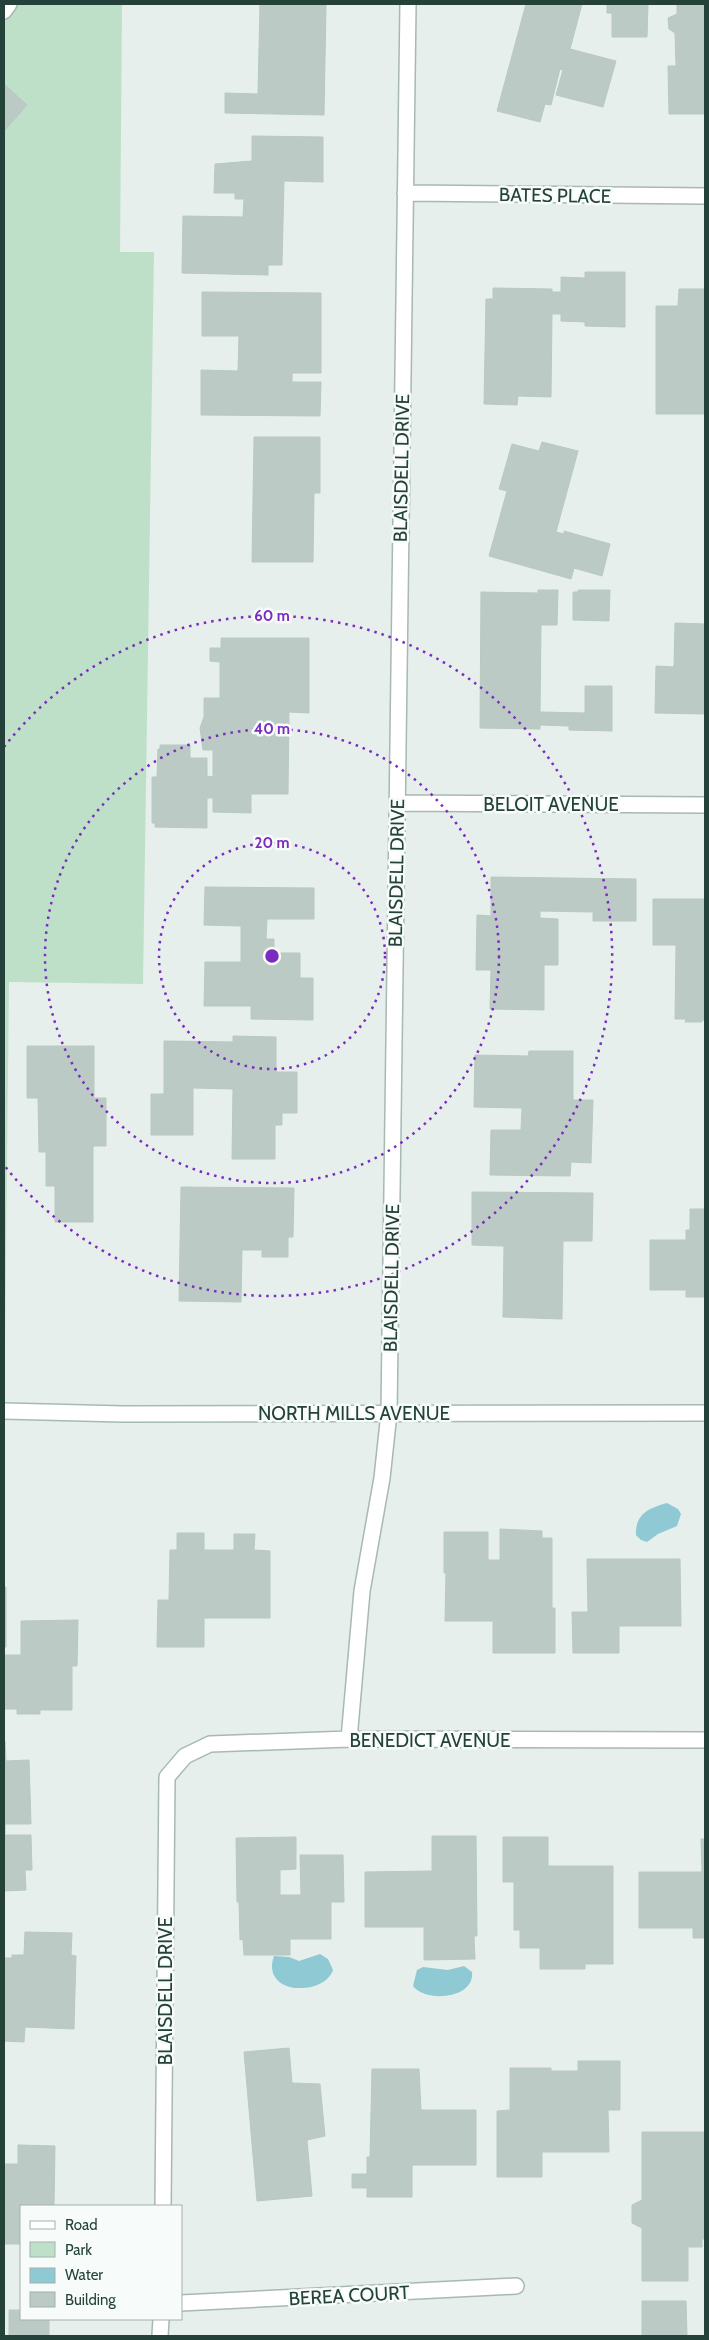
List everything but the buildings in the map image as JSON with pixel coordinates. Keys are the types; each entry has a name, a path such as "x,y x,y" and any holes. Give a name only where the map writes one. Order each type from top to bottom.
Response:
{"street":[{"path":"4,11 9,4"},
{"name":"BLAISDELL DRIVE","path":"349,1740 362,1591 382,1478 389,1413 408,4"},
{"name":"BATES PLACE","path":"405,193 705,196"},
{"name":"BELOIT AVENUE","path":"397,803 705,805"},
{"name":"NORTH MILLS AVENUE","path":"4,1411 123,1414 705,1413"},
{"name":"BENEDICT AVENUE","path":"166,1777 185,1756 210,1744 349,1740 705,1740"},
{"name":"BLAISDELL DRIVE","path":"164,2205 166,1777"},
{"name":"BEREA COURT","path":"182,2303 516,2286"},
{"path":"160,2336 161,2320"}],"green space":[{"path":"4,4 122,4 120,252 154,252 143,984 9,982 5,1345 4,1345"}],"water":[{"path":"667,1503 678,1509 681,1514 677,1526 658,1534 647,1542 641,1540 636,1535 636,1528 641,1517 654,1507"},
{"path":"320,1954 328,1959 333,1970 327,1979 318,1985 307,1988 295,1988 284,1985 276,1978 272,1969 274,1956 289,1957 299,1961"},
{"path":"464,1966 472,1972 471,1981 466,1988 458,1993 448,1996 428,1995 413,1986 417,1970 423,1967 448,1970"}]}
